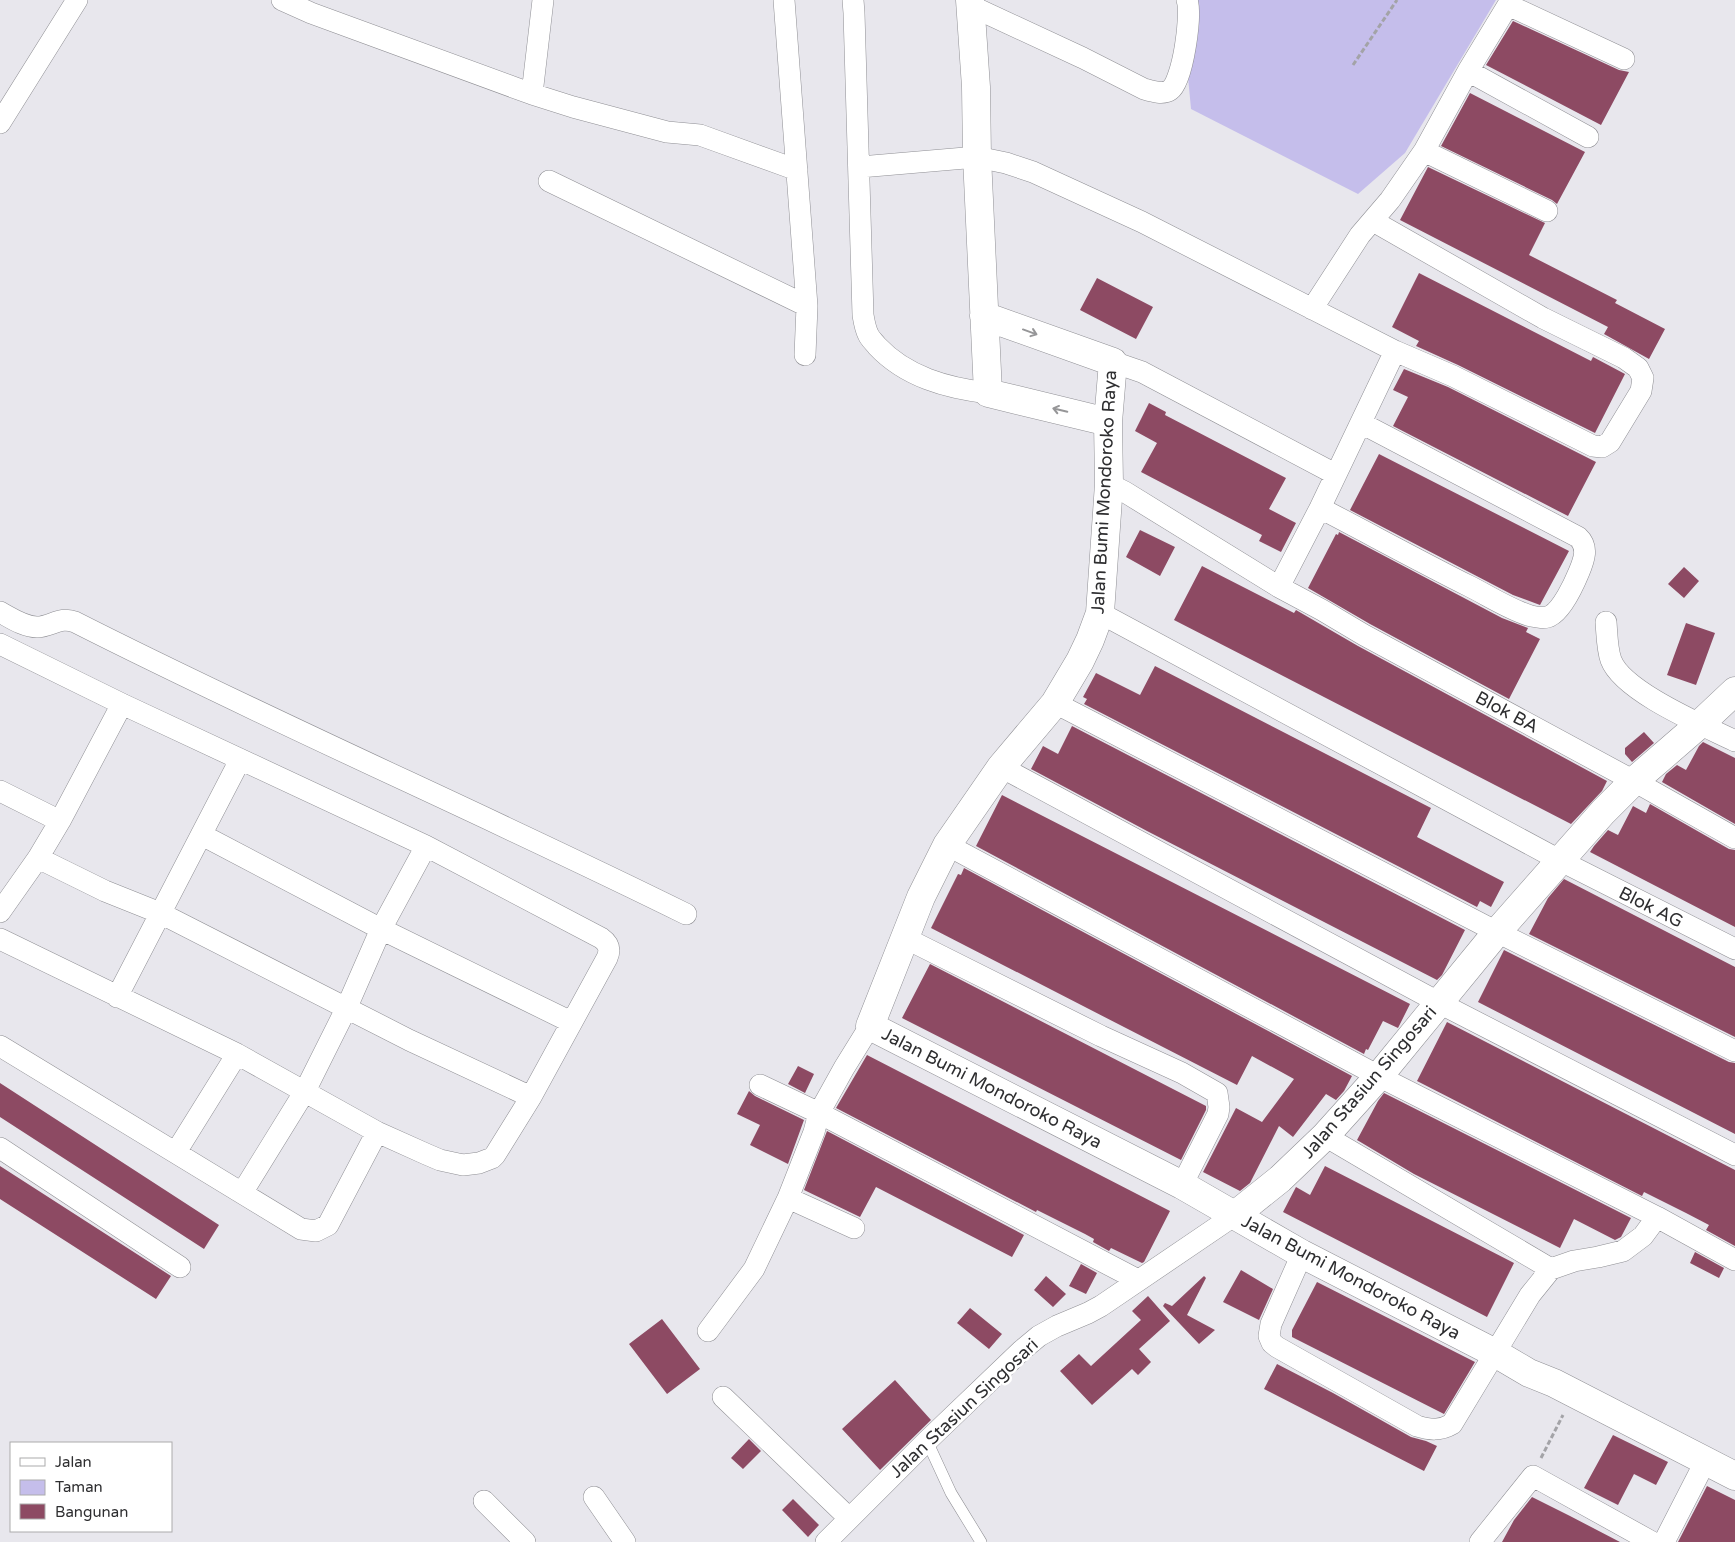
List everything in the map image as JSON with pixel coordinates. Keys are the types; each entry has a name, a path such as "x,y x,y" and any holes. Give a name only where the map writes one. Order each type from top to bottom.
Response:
{"street":[{"path":"0,123 77,0"},
{"path":"282,0 311,13 532,94 667,132 700,135 797,170"},
{"path":"532,94 543,0"},
{"path":"784,0 807,306 805,355"},
{"path":"852,0 860,167 864,315 868,334 883,352 898,365 918,376 943,385 988,393 1108,422"},
{"path":"988,393 971,3 1144,89 1164,92 1171,89 1176,82 1185,49 1187,0"},
{"path":"1312,309 1360,235 1404,181 1424,151 1468,71 1510,2 1624,59"},
{"path":"1468,71 1588,137"},
{"path":"1424,151 1547,211"},
{"path":"860,167 978,157 1006,163 1033,172 1142,222 1395,351 1453,376 1593,446 1606,446 1615,436 1641,391 1644,382 1641,372 1631,362 1543,318 1373,221"},
{"path":"549,181 807,306"},
{"name":"Jalan Bumi Mondoroko Raya","path":"984,316 1113,362 1108,422 1109,484 1100,613 1080,661 1055,703 1001,767 947,845 921,897 870,1026 1182,1185 1302,1254 1735,1476"},
{"path":"1280,587 1395,351"},
{"path":"1113,362 1142,372 1335,474"},
{"path":"1320,508 1450,577 1531,616 1545,618 1551,616 1563,603 1577,575 1583,561 1585,546 1578,537 1361,423"},
{"name":"Blok BA","path":"1109,484 1364,635 1634,781 1735,838"},
{"path":"0,612 30,626 44,626 62,619 75,622 686,914"},
{"name":"Blok AG","path":"1100,613 1564,863 1735,949"},
{"path":"1606,622 1611,660 1630,684 1657,701 1735,741"},
{"path":"0,644 240,760 426,846 605,941 609,950 607,958 531,1097 495,1155 479,1163 463,1164 440,1160 377,1132 237,1054 0,939"},
{"name":"Jalan Stasiun Singosari","path":"826,1542 1004,1366 1039,1336 1101,1306 1235,1215 1280,1179 1325,1136 1379,1076 1497,932 1564,863 1603,812 1634,781 1735,691"},
{"path":"1055,703 1497,932 1735,1051"},
{"path":"0,912 38,858 60,821 122,704"},
{"path":"117,997 240,760"},
{"path":"1001,767 1439,1002 1735,1155"},
{"path":"0,791 60,821"},
{"path":"202,835 381,929 571,1022"},
{"path":"947,845 1379,1076 1657,1217 1735,1260"},
{"path":"242,1193 305,1092 346,1009 381,929 426,846"},
{"path":"38,858 105,891 160,913 346,1009 531,1097"},
{"path":"905,938 1102,1036 1182,1073 1217,1094 1218,1114 1182,1185"},
{"path":"708,1331 754,1268 788,1198 814,1132 819,1112 870,1026"},
{"path":"0,1046 301,1229 316,1231 328,1225 377,1132"},
{"path":"176,1152 237,1054"},
{"path":"760,1085 819,1112 1138,1280"},
{"path":"1325,1136 1551,1269"},
{"path":"0,1148 180,1267"},
{"path":"788,1198 854,1228"},
{"path":"1302,1254 1270,1324 1269,1334 1272,1343 1314,1369 1417,1426 1440,1430 1452,1424 1502,1358 1536,1285 1551,1269 1574,1260 1623,1251 1642,1236 1657,1217"},
{"path":"723,1397 850,1518"},
{"path":"1664,1542 1705,1462"},
{"path":"1480,1542 1532,1476 1652,1542"},
{"path":"594,1497 625,1542"},
{"path":"484,1501 525,1542"}],"lane":[{"path":"927,1441 951,1493 981,1542"}],"path":[{"path":"1353,65 1397,0"},
{"path":"1532,1476 1564,1389"}],"green space":[{"path":"1198,0 1496,0 1405,153 1358,194 1191,109 1186,55"}],"building":[{"path":"1513,21 1619,70 1629,72 1601,125 1486,65"},
{"path":"1470,93 1585,152 1557,204 1441,146"},
{"path":"1428,167 1545,223 1529,255 1617,300 1615,303 1665,329 1649,359 1604,334 1608,327 1400,220"},
{"path":"1419,273 1591,361 1593,357 1625,374 1595,433 1416,346 1419,341 1392,327"},
{"path":"1097,278 1153,307 1136,339 1080,310"},
{"path":"1404,369 1448,387 1596,462 1568,516 1393,426 1408,397 1393,390"},
{"path":"1149,403 1166,412 1165,415 1286,478 1269,509 1296,523 1281,552 1259,541 1262,535 1141,472 1157,443 1135,431"},
{"path":"1379,454 1569,551 1540,605 1513,595 1350,510"},
{"path":"1140,530 1175,547 1160,576 1126,557"},
{"path":"1339,532 1502,618 1528,628 1526,632 1540,639 1509,699 1370,624 1308,588 1336,534 1338,535"},
{"path":"1202,566 1294,613 1296,610 1358,646 1607,781 1602,791 1571,824 1174,620"},
{"path":"1684,567 1699,581 1684,598 1668,584"},
{"path":"1686,623 1715,633 1696,685 1667,675"},
{"path":"1155,666 1431,808 1417,837 1504,882 1491,907 1480,901 1477,907 1084,704 1087,699 1083,697 1096,673 1140,695"},
{"path":"1072,726 1465,930 1442,975 1437,980 1147,831 1031,769 1043,746 1058,754"},
{"path":"1644,732 1654,743 1632,762 1625,754 1625,748"},
{"path":"1703,742 1735,758 1735,824 1662,782 1666,774 1677,765 1686,770"},
{"path":"1002,795 1410,1004 1398,1028 1383,1021 1364,1054 976,846"},
{"path":"1650,804 1729,849 1735,850 1735,927 1590,852 1608,830 1618,835 1633,806 1646,813"},
{"path":"964,868 1352,1076 1344,1091 1336,1100 1326,1094 1293,1137 1279,1126 1250,1183 1240,1191 1203,1172 1236,1108 1262,1122 1294,1079 1252,1056 1237,1085 931,928 958,874 961,875"},
{"path":"1564,879 1735,967 1735,1037 1529,934 1548,898"},
{"path":"1504,950 1729,1062 1735,1063 1735,1134 1478,1002"},
{"path":"930,964 1206,1106 1206,1110 1181,1160 902,1018"},
{"path":"1447,1022 1735,1170 1735,1246 1706,1230 1709,1225 1686,1213 1644,1192 1642,1196 1417,1081"},
{"path":"867,1055 1170,1211 1144,1262 1142,1263 1111,1248 1109,1251 1093,1242 1094,1239 1085,1234 1037,1210 1036,1212 836,1108"},
{"path":"798,1066 814,1074 805,1093 788,1084"},
{"path":"0,1083 219,1225 204,1249 0,1117"},
{"path":"749,1091 755,1096 804,1120 788,1164 750,1145 760,1125 737,1114"},
{"path":"1384,1093 1631,1218 1621,1237 1615,1240 1574,1219 1560,1248 1414,1174 1357,1140"},
{"path":"827,1131 1024,1235 1012,1257 876,1187 860,1217 804,1190"},
{"path":"0,1166 171,1276 156,1299 0,1199"},
{"path":"1325,1166 1514,1263 1487,1317 1283,1212 1296,1187 1310,1195"},
{"path":"1695,1252 1724,1268 1719,1278 1690,1263"},
{"path":"1081,1264 1097,1273 1086,1294 1069,1286"},
{"path":"1241,1270 1273,1289 1259,1320 1223,1302"},
{"path":"1046,1276 1066,1294 1053,1307 1034,1290"},
{"path":"1204,1276 1206,1278 1187,1315 1215,1330 1199,1344 1163,1306 1165,1303 1172,1306"},
{"path":"1317,1282 1475,1362 1444,1414 1292,1337 1292,1330"},
{"path":"1148,1296 1170,1321 1139,1349 1151,1362 1138,1375 1132,1369 1092,1405 1060,1371 1079,1354 1091,1366 1141,1320 1132,1311"},
{"path":"970,1308 1002,1334 989,1349 957,1323"},
{"path":"662,1319 700,1369 667,1394 629,1344"},
{"path":"1277,1364 1411,1437 1437,1446 1424,1471 1264,1389"},
{"path":"895,1380 931,1420 880,1470 842,1429"},
{"path":"1613,1435 1668,1462 1656,1485 1634,1474 1618,1505 1584,1488"},
{"path":"749,1439 761,1451 743,1469 731,1458"},
{"path":"1707,1486 1735,1500 1735,1542 1678,1542"},
{"path":"1532,1497 1620,1542 1502,1542 1514,1520"},
{"path":"793,1499 819,1525 808,1537 782,1510"}]}
